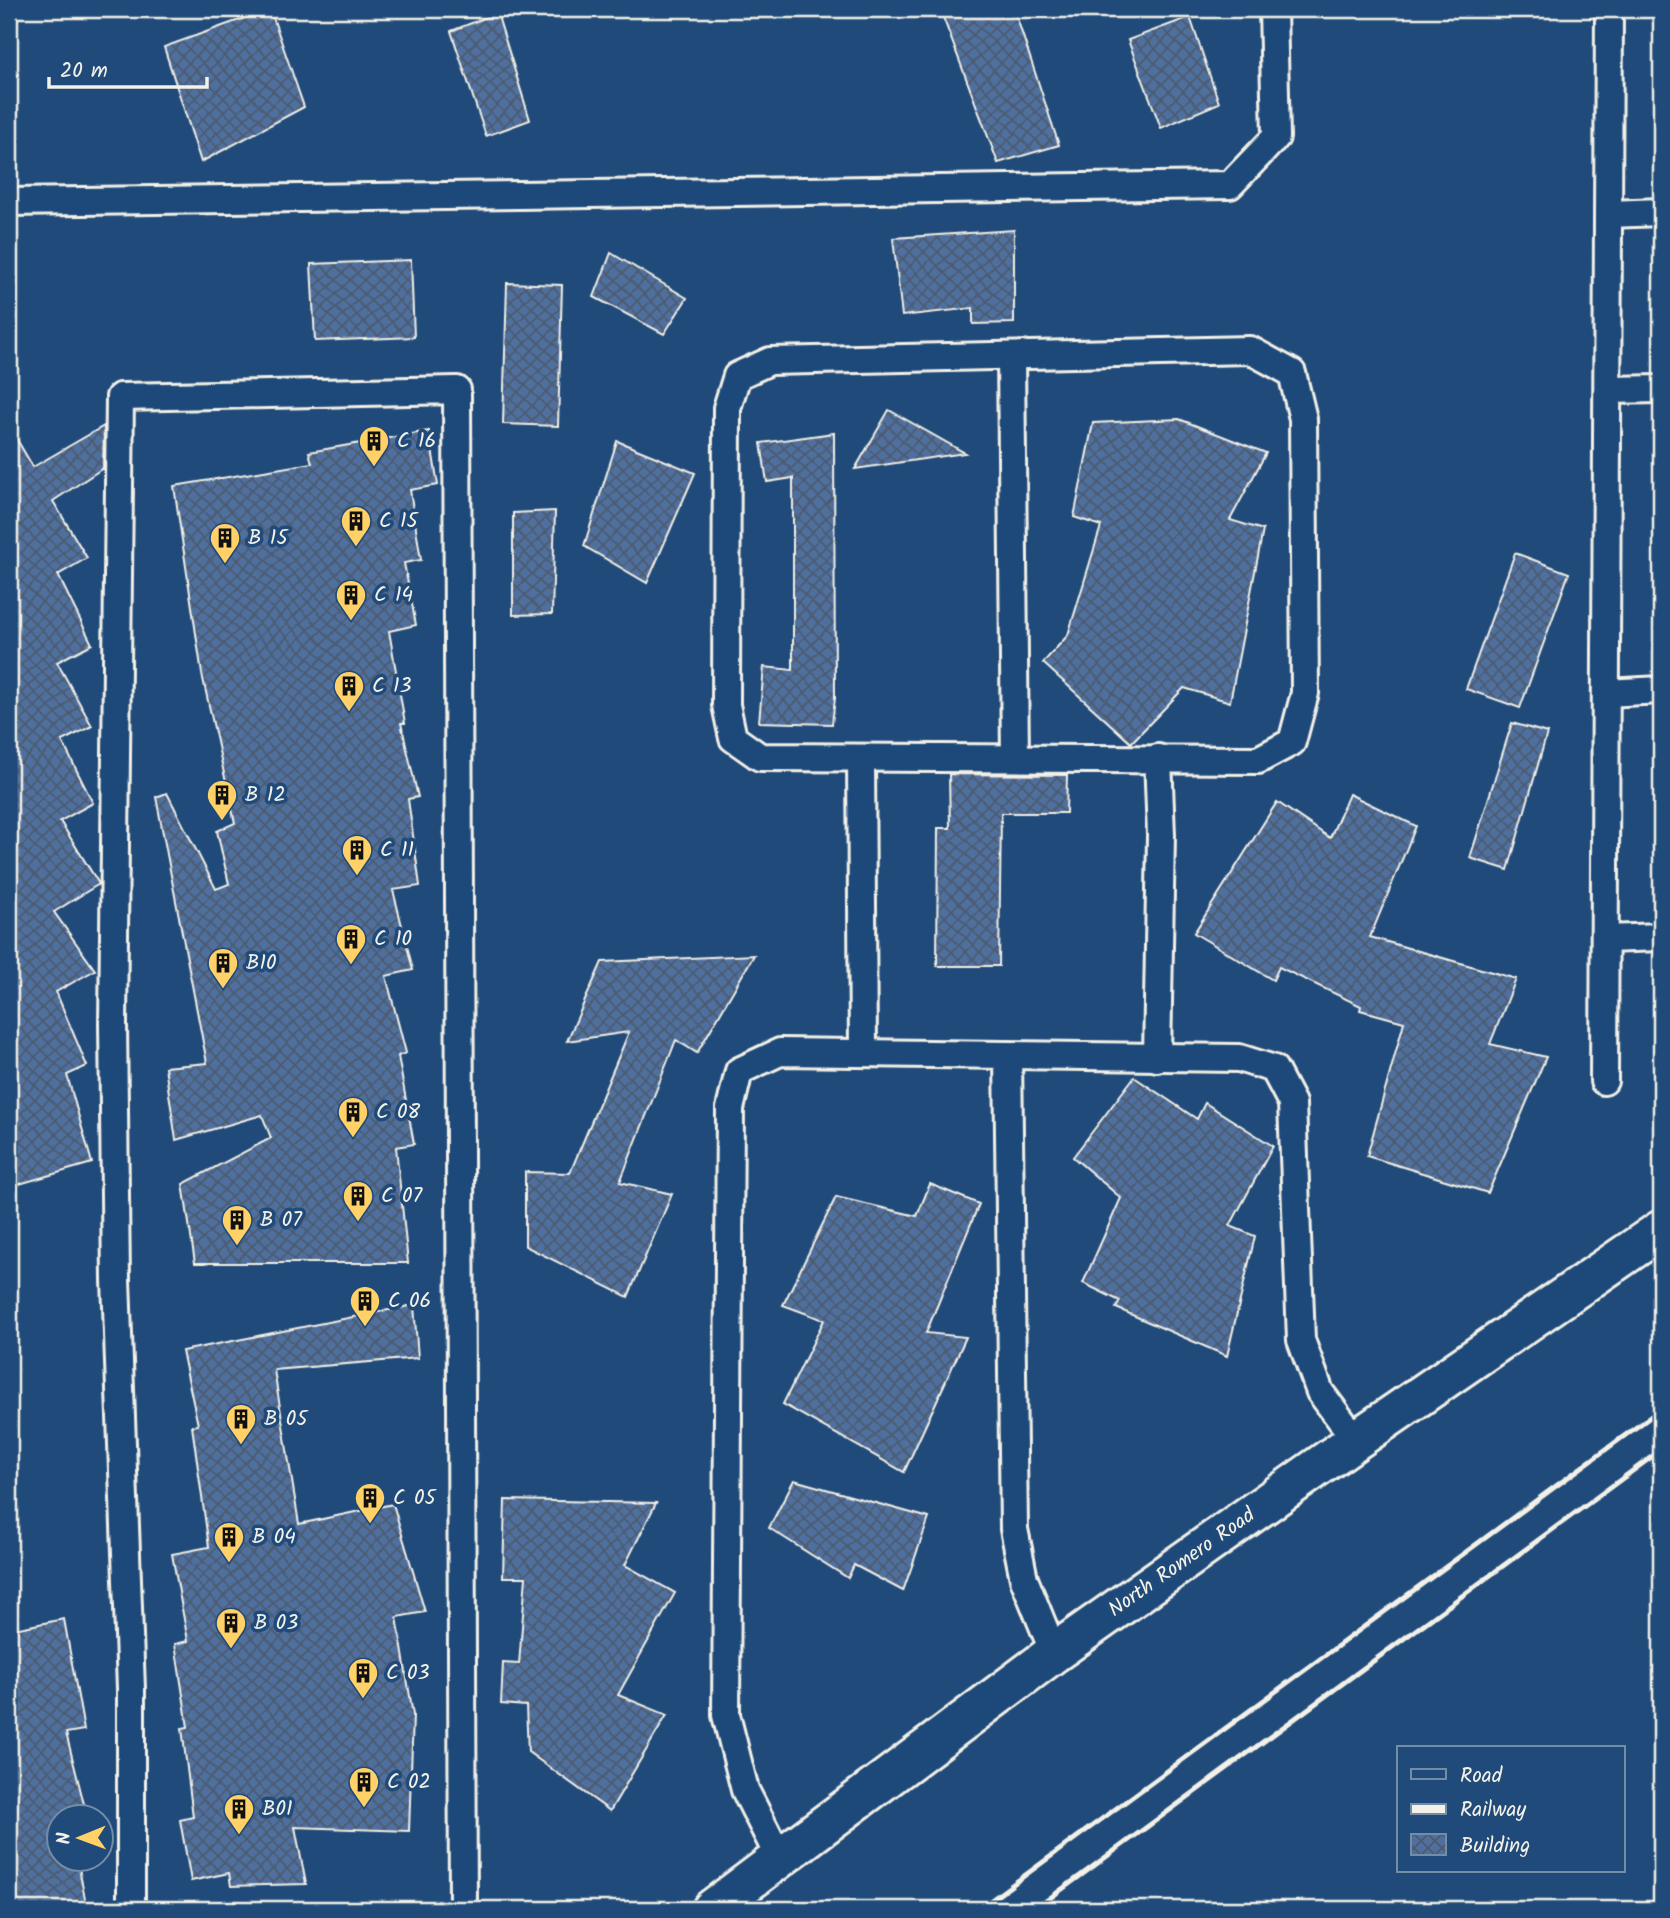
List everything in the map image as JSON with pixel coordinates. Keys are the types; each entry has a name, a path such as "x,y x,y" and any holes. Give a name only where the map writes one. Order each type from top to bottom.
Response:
{"street":[{"name":"North Romero Road","path":"712,1909 1054,1653 1661,1230"}],"lane":[{"path":"9,202 1230,185 1276,137 1273,9"},
{"path":"1605,1081 1609,9"},
{"path":"1609,214 1661,212"},
{"path":"1250,350 1292,373 1303,419 1305,693 1292,742 1258,760 861,758 760,757 733,738 726,705 727,408 737,376 770,361 1011,356 1250,350"},
{"path":"1011,356 1015,758"},
{"path":"1608,390 1661,389"},
{"path":"133,1909 131,1689 116,1279 113,1024 120,397 457,390 463,1909"},
{"path":"1606,693 1661,690"},
{"path":"861,758 863,1051"},
{"path":"1157,1058 1161,835 1158,758"},
{"path":"1605,939 1661,937"},
{"path":"780,1859 745,1790 726,1715 730,1109 739,1071 780,1052 863,1051 1239,1058 1274,1069 1292,1103 1301,1340 1320,1392 1356,1440"},
{"path":"1008,1055 1014,1529 1024,1579 1054,1653"}],"building":[{"path":"270,9 304,107 201,162 164,47"},
{"path":"940,9 1014,9 1059,145 998,163"},
{"path":"497,13 530,120 486,136 451,31"},
{"path":"1190,17 1219,103 1161,128 1128,40"},
{"path":"1014,230 1014,323 973,324 973,308 902,316 893,238"},
{"path":"611,253 687,298 664,334 594,297"},
{"path":"411,260 414,337 315,341 311,264"},
{"path":"507,283 562,285 558,426 503,424"},
{"path":"889,410 965,453 855,469"},
{"path":"1179,419 1266,453 1230,520 1263,530 1230,702 1184,688 1131,743 1043,663 1068,635 1101,526 1074,517 1093,423"},
{"path":"9,426 33,467 104,426 103,468 53,501 87,558 58,575 92,644 57,662 92,726 62,741 93,803 60,821 99,884 54,912 95,970 56,992 87,1066 67,1075 92,1163 9,1187"},
{"path":"429,431 438,485 410,490 421,560 404,563 416,625 389,631 405,723 401,723 418,797 408,799 420,886 393,890 413,970 386,976 406,1053 398,1056 414,1144 396,1147 408,1263 195,1263 183,1184 271,1138 262,1115 176,1140 165,1067 207,1063 156,797 167,793 216,889 229,884 217,831 235,823 202,674 174,486 312,463 309,452"},
{"path":"834,433 835,698 832,724 759,722 764,667 793,670 793,478 767,482 761,443"},
{"path":"617,441 695,473 647,583 584,546"},
{"path":"555,511 552,614 513,615 513,513"},
{"path":"1515,553 1569,573 1520,708 1466,689"},
{"path":"1512,723 1547,733 1508,870 1470,858"},
{"path":"949,774 1067,775 1066,813 1001,813 999,966 937,966 938,828 950,828"},
{"path":"1349,794 1416,826 1370,937 1516,979 1490,1044 1546,1057 1488,1193 1367,1156 1404,1022 1360,1010 1361,1006 1279,967 1273,980 1194,933 1277,802 1330,838"},
{"path":"754,955 697,1053 676,1040 620,1182 672,1194 628,1297 525,1246 525,1172 570,1173 629,1032 567,1041 602,962"},
{"path":"1134,1077 1197,1119 1205,1103 1273,1146 1230,1226 1255,1236 1227,1356 1116,1308 1120,1301 1083,1283 1121,1198 1073,1157"},
{"path":"930,1184 979,1204 926,1333 966,1337 904,1472 783,1404 824,1320 783,1305 836,1197 917,1216"},
{"path":"414,1305 418,1358 274,1370 299,1524 393,1504 425,1612 397,1617 413,1715 409,1831 295,1827 306,1884 231,1886 229,1873 191,1881 180,1820 193,1817 182,1728 188,1727 175,1644 188,1641 172,1554 209,1547 192,1426 198,1425 182,1351"},
{"path":"794,1480 929,1518 903,1591 854,1565 848,1578 769,1528"},
{"path":"505,1500 656,1503 625,1565 675,1593 618,1695 667,1715 610,1811 528,1752 526,1706 501,1704 503,1663 519,1664 526,1577 503,1577"},
{"path":"64,1619 84,1730 66,1733 83,1802 46,1802 46,1872 80,1872 87,1909 9,1909 9,1630"}],"railway":[{"path":"979,1909 1661,1409"},
{"path":"1035,1909 1661,1450"}],"place":[{"name":"C 16","path":"374,468"},
{"name":"C 15","path":"356,548"},
{"name":"B 15","path":"225,565"},
{"name":"C 14","path":"351,622"},
{"name":"C 13","path":"349,713"},
{"name":"B 12","path":"222,822"},
{"name":"C 11","path":"357,877"},
{"name":"C 10","path":"351,966"},
{"name":"B10","path":"223,990"},
{"name":"C 08","path":"353,1139"},
{"name":"C 07","path":"358,1223"},
{"name":"B 07","path":"237,1247"},
{"name":"C 06","path":"365,1328"},
{"name":"B 05","path":"241,1446"},
{"name":"C 05","path":"370,1525"},
{"name":"B 04","path":"229,1564"},
{"name":"B 03","path":"231,1650"},
{"name":"C 03","path":"363,1700"},
{"name":"C 02","path":"364,1809"},
{"name":"B01","path":"239,1836"}]}
